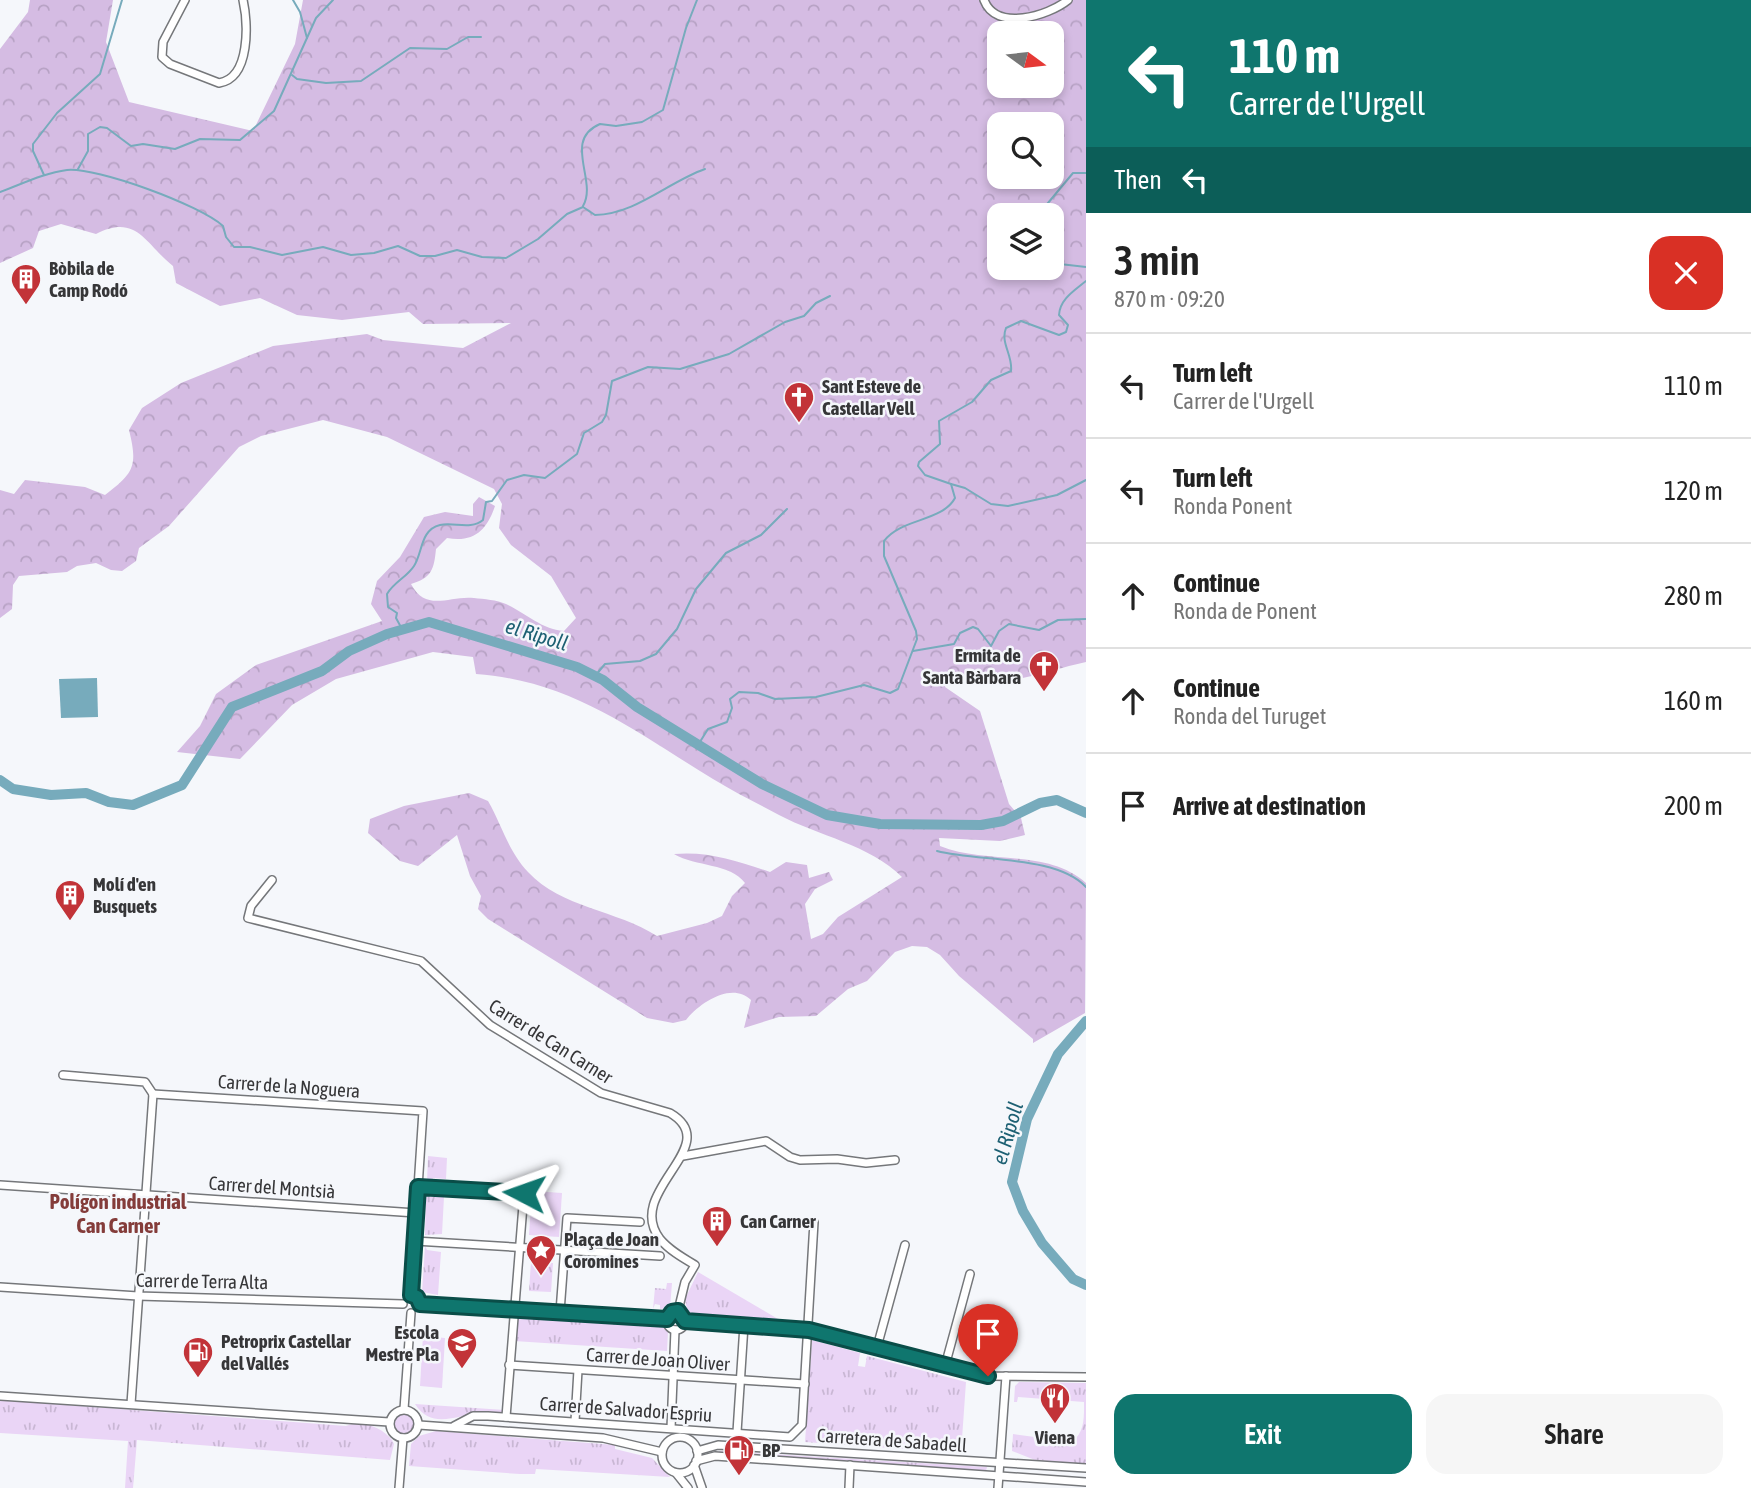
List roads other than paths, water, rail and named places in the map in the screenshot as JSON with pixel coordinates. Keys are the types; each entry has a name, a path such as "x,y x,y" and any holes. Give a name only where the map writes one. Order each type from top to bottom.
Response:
{"street":[{"path":"185,0 163,42 162,57 176,67 214,82 224,83 233,74 246,47 248,24 243,0"},
{"path":"985,0 992,13 1005,18 1046,12 1068,0"},
{"name":"Carrer de Can Carner","path":"271,880 251,906 248,918 421,961 490,1025 601,1093 674,1115 685,1134 683,1157"},
{"path":"63,1074 145,1082 153,1094 131,1404"},
{"name":"Carrer de la Noguera","path":"153,1094 423,1111 418,1187"},
{"path":"685,1321 678,1311 685,1282 695,1265 659,1238 652,1213 656,1192 683,1157 766,1141 790,1157 802,1160 836,1159 866,1163 895,1160"},
{"name":"Carrer del Montsià","path":"0,1185 416,1213"},
{"path":"411,1313 405,1310 403,1304 411,1295 418,1187 524,1193 506,1417"},
{"path":"560,1312 567,1218 640,1222"},
{"path":"805,1384 814,1222"},
{"path":"415,1241 660,1256"},
{"path":"877,1347 905,1245"},
{"path":"946,1366 970,1274"},
{"name":"Carrer de Terra Alta","path":"0,1287 138,1296 403,1304"},
{"path":"411,1295 417,1297 420,1304"},
{"path":"420,1304 667,1319"},
{"path":"411,1313 416,1311 420,1304"},
{"path":"675,1330 668,1326 667,1319 672,1312 678,1311"},
{"path":"404,1409 411,1313"},
{"path":"685,1321 809,1330 972,1374 1086,1377"},
{"path":"675,1330 683,1327 685,1321"},
{"path":"737,1432 744,1325"},
{"path":"671,1428 675,1330"},
{"name":"Carrer de Joan Oliver","path":"509,1365 805,1384"},
{"path":"575,1421 578,1370"},
{"path":"998,1488 1006,1376"},
{"name":"Carrer de Salvador Espriu","path":"454,1426 473,1416 506,1417 790,1437 802,1425 805,1384"},
{"path":"0,1396 390,1422"},
{"path":"404,1409 414,1413 419,1425 411,1436 402,1438 392,1431 390,1422 396,1412 404,1409"},
{"path":"419,1425 603,1438 662,1452"},
{"path":"688,1488 676,1472 666,1466 662,1452 670,1440 681,1437 692,1442 697,1451 695,1463 702,1488"},
{"path":"399,1488 402,1438"},
{"name":"Carretera de Sabadell","path":"697,1451 718,1445 1086,1468"},
{"path":"676,1472 687,1471 695,1463 715,1456 1086,1482"},
{"path":"849,1488 850,1465"}],"water":[{"path":"97,678 98,717 61,718 59,679"}],"waterway":[{"path":"44,175 33,151 33,144 57,113 100,74 122,0"},
{"path":"293,0 300,12 307,38"},
{"path":"78,169 88,151 88,134 100,127 107,128 131,146 143,144 175,149 200,139 240,140 274,111 316,18 333,0"},
{"path":"583,206 587,185 583,140 589,131 600,124 616,126 642,122 663,110 686,28 697,0"},
{"path":"292,75 297,79 326,83 361,81 410,48 447,49 468,37 481,37"},
{"path":"583,207 595,215 624,209 705,169"},
{"path":"0,192 58,171 81,171 101,175 148,189 211,217 223,226 226,237 234,247 250,247 282,255 323,247 351,255 374,253 398,246 420,256 435,256 457,250 482,257 506,258 538,239 567,214 583,207"},
{"path":"1048,203 1073,173 1086,173"},
{"path":"1064,264 1086,267"},
{"path":"698,745 708,729 727,722 732,708 730,699 739,692 758,693 775,699 816,697 864,685 890,693 898,689 917,639 884,556 884,541 900,528 941,512 955,498 951,484 925,475 918,466 919,462 940,444 939,421 972,402 991,380 1011,371 1005,339 1006,328 1021,321 1059,335 1066,332 1068,325 1059,315 1060,309 1068,296 1086,281"},
{"path":"402,629 396,618 397,613 388,607 387,594 414,566 425,536 440,525 478,523 483,520 486,502 492,501 507,480 524,475 545,478 577,454 584,433 602,422 606,415 612,381 648,367 680,369 729,354 785,322 804,316 816,303 830,296"},
{"path":"951,484 965,488 991,504 1008,506 1057,495 1086,480"},
{"path":"595,676 605,664 640,661 656,654 677,629 696,589 726,553 761,535 787,509"},
{"path":"913,651 954,644 960,633 973,627 978,629 991,646 999,631 1009,624 1039,630 1058,620 1086,619"},
{"name":"el Ripoll","path":"0,780 13,789 51,795 86,793 109,802 133,805 182,785 232,707 322,671 349,651 387,634 429,622 577,667 603,680 637,707 762,784 827,815 880,824 981,825 1003,821 1040,803 1057,800 1086,813"},
{"path":"937,851 1037,864 1056,869 1086,887"},
{"name":"el Ripoll","path":"1086,1021 1058,1054 1027,1119 1012,1182 1023,1211 1042,1243 1073,1279 1086,1285"}],"place":[{"name":"Bòbila de Camp Rodó","path":"26,306"},
{"name":"Sant Esteve de Castellar Vell","path":"799,424"},
{"name":"Ermita de Santa Bàrbara","path":"1044,693"},
{"name":"Molí d'en Busquets","path":"70,922"},
{"name":"Can Carner","path":"717,1248"},
{"name":"Plaça de Joan Coromines","path":"541,1277"},
{"name":"Escola Mestre Pla","path":"462,1370"},
{"name":"Petroprix Castellar del Vallés","path":"198,1379"},
{"name":"Viena","path":"1055,1425"},
{"name":"BP","path":"739,1477"}],"district":[{"name":"Polígon industrial Can Carner","path":"118,1213"}]}
